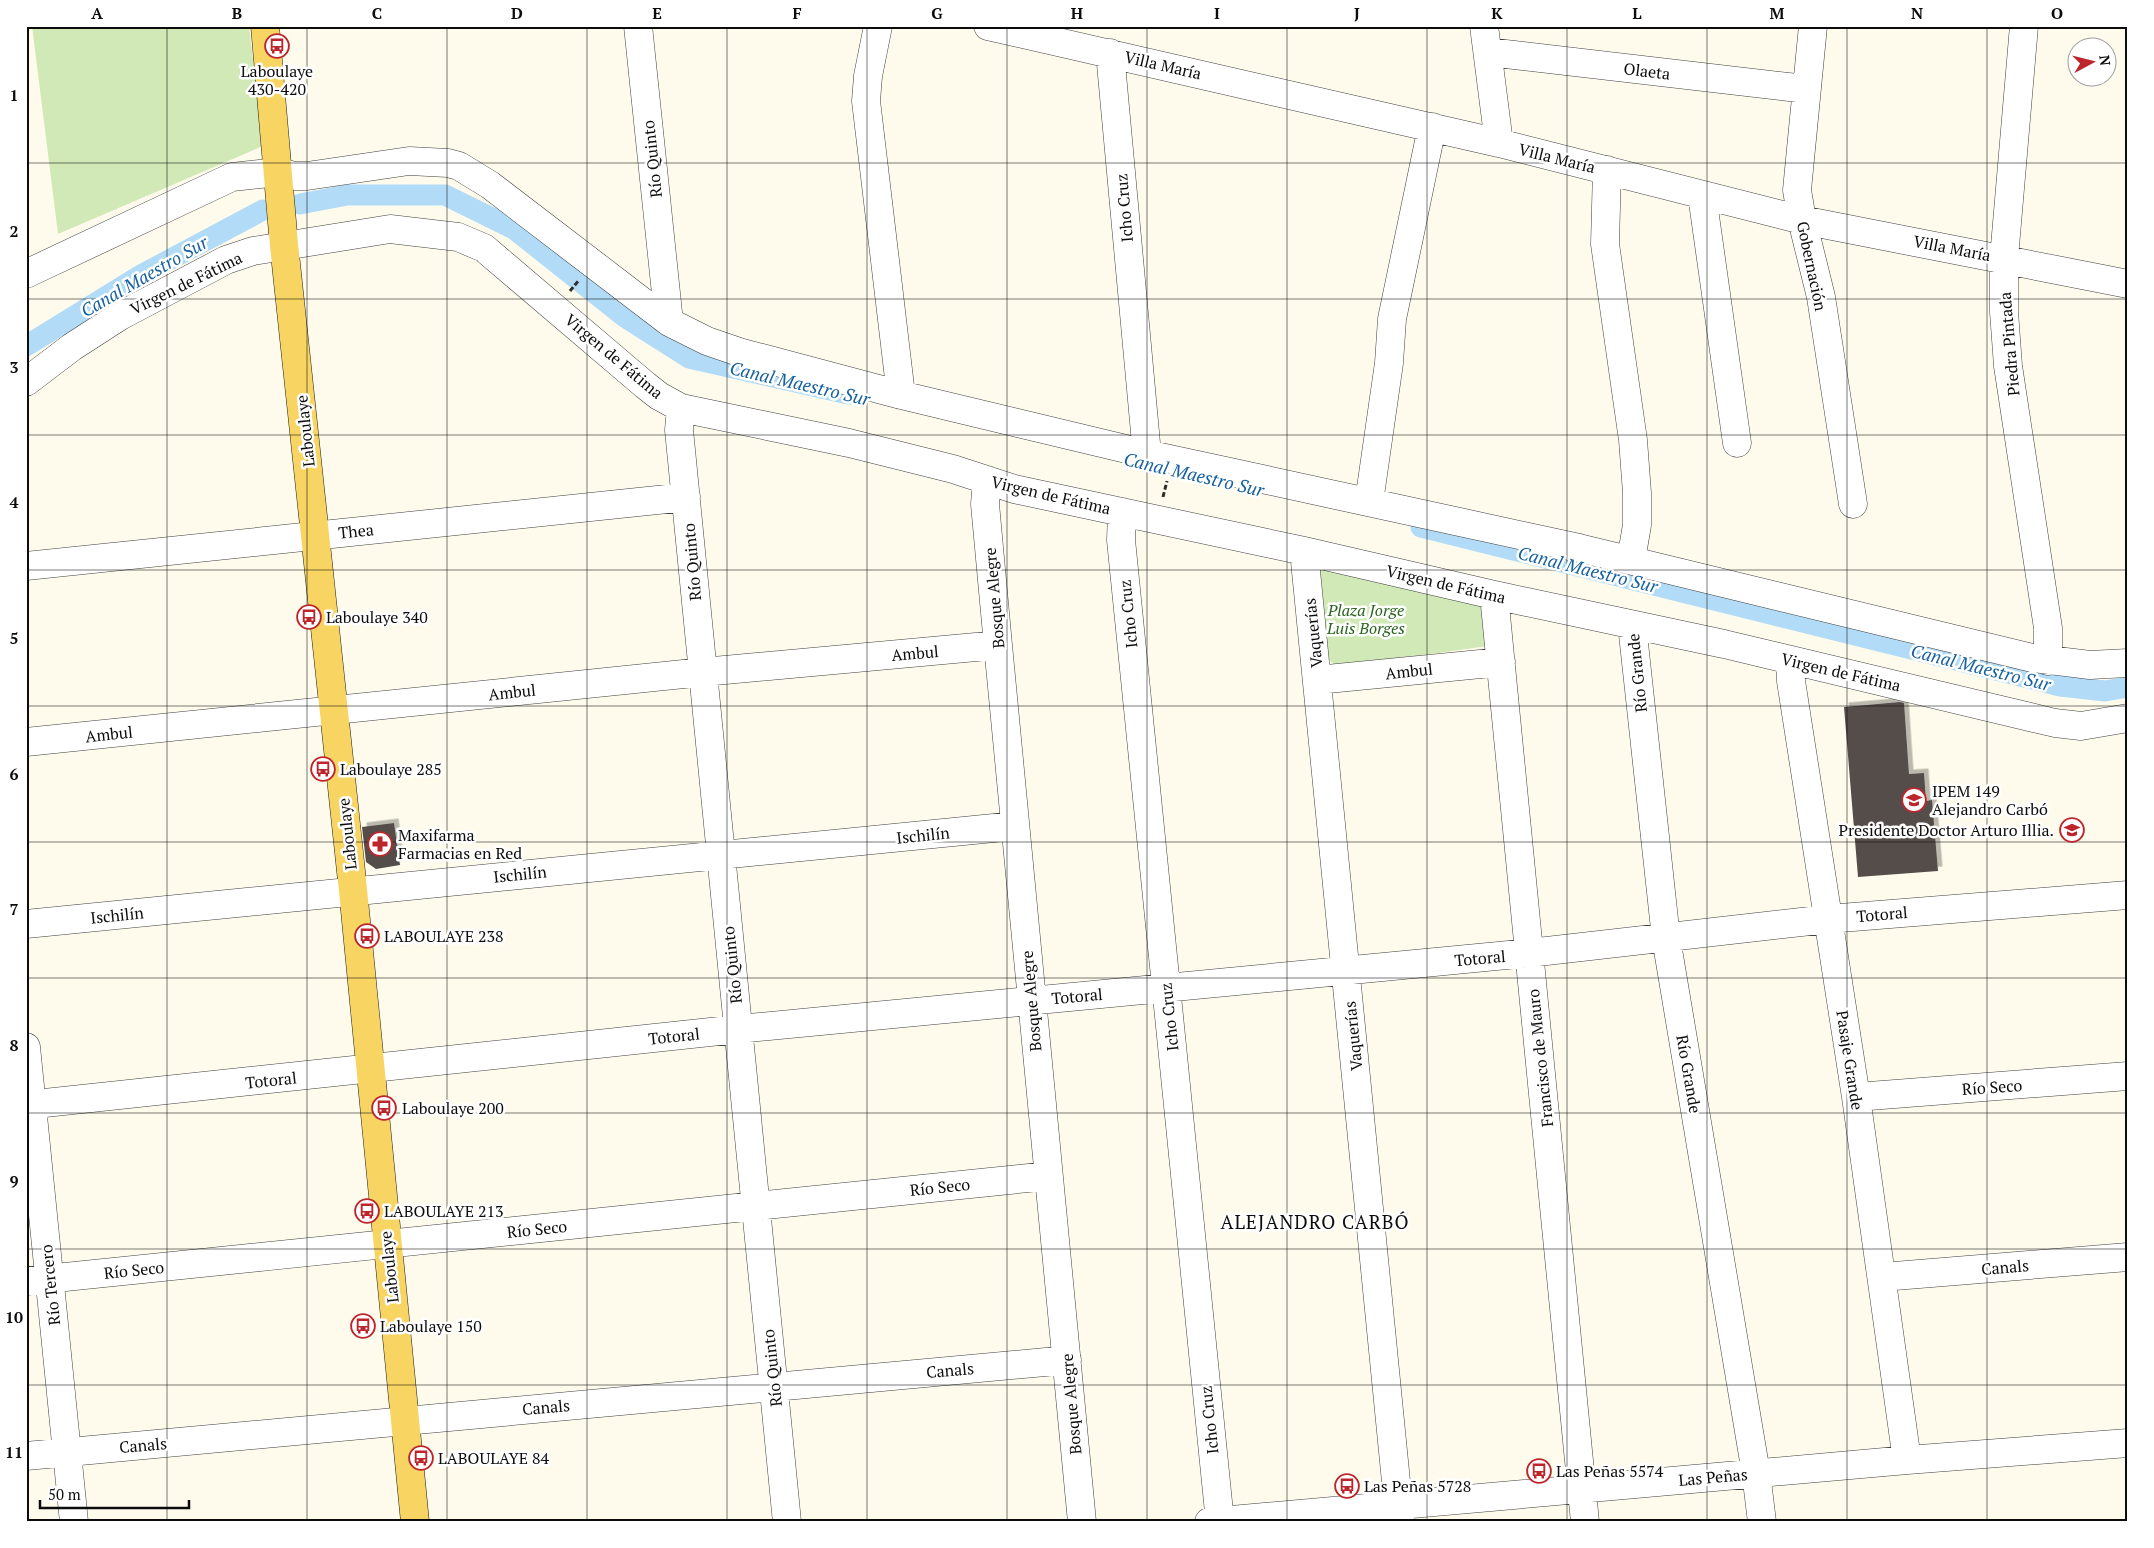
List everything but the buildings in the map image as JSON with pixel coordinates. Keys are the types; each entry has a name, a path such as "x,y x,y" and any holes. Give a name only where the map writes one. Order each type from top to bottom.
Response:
{"main road":[{"name":"Laboulaye","path":"265,26 284,245 353,890 415,1522"}],"street":[{"name":"Río Quinto","path":"638,26 669,322"},
{"path":"878,26 868,76 866,100 901,395"},
{"name":"Villa María","path":"988,26 1078,36 1110,53 1499,143 1802,220 2004,258 2128,284"},
{"name":"Gobernación","path":"1813,26 1797,190 1802,220 1821,297 1853,504"},
{"name":"Piedra Pintada","path":"2024,26 2004,258 2004,312 2008,366 2041,572 2048,628 2048,661"},
{"path":"1486,39 1499,143"},
{"name":"Olaeta","path":"1486,39 1806,89"},
{"name":"Icho Cruz","path":"1110,53 1159,456"},
{"path":"1369,502 1389,363 1392,319 1432,127"},
{"path":"26,274 232,178 279,172 295,176 307,176 409,161 448,163 459,166 490,185 669,322 707,341 739,352 901,395 1159,456 1631,560 2048,661 2090,665 2128,663"},
{"path":"1607,170 1605,244 1634,440 1637,493 1636,525 1631,560"},
{"path":"1702,195 1737,443"},
{"name":"Virgen de Fátima","path":"26,382 72,347 120,316 226,260 252,251 390,229 458,237 484,248 645,385 681,408 849,443 953,469 1014,489 1304,551 1790,660 2055,723 2081,726 2128,718"},
{"name":"Río Quinto","path":"681,408 679,430 702,672 787,1522"},
{"name":"Bosque Alegre","path":"987,480 986,504 1014,826 1082,1522"},
{"name":"Thea","path":"26,566 686,497"},
{"name":"Icho Cruz","path":"1122,512 1121,540 1166,988 1216,1521"},
{"name":"Vaquerías","path":"1304,551 1347,971 1399,1513"},
{"name":"Francisco de Mauro","path":"1494,595 1585,1522"},
{"name":"Río Grande","path":"1632,625 1666,938 1756,1473 1762,1522"},
{"name":"Ambul","path":"26,742 702,672 998,645"},
{"name":"Pasaje Grande","path":"1790,660 1856,1097 1907,1460"},
{"name":"Ambul","path":"1317,680 1501,662"},
{"name":"Ischilín","path":"26,924 353,890 1014,826"},
{"name":"Totoral","path":"29,1105 371,1070 738,1029 1529,953 1828,919 2128,895"},
{"name":"Río Tercero","path":"26,1047 38,1280 66,1452 74,1522"},
{"name":"Río Seco","path":"1856,1097 2128,1076"},
{"name":"Río Seco","path":"38,1280 1048,1176"},
{"name":"Canals","path":"1882,1277 2128,1258"},
{"name":"Canals","path":"26,1456 1067,1360"},
{"name":"Las Peñas","path":"1216,1521 1399,1513 1582,1489 1907,1460 2128,1443"}],"path":[{"path":"556,308 593,265"},
{"path":"1159,456 1159,520"}],"green space":[{"path":"32,26 249,26 263,146 58,234"},
{"name":"Plaza Jorge Luis Borges","path":"1323,564 1484,604 1488,646 1337,667 1325,656 1316,569"}],"waterway":[{"name":"Canal Maestro Sur","path":"300,204 347,195 445,195 514,229 626,318 689,358 848,394"},
{"name":"Canal Maestro Sur","path":"26,346 141,275 263,210"},
{"name":"Canal Maestro Sur","path":"1421,527 2060,686 2105,691 2128,687"}],"place":[{"name":"Laboulaye 430-420","path":"277,46"},
{"name":"Laboulaye 340","path":"309,617"},
{"name":"Laboulaye 285","path":"323,769"},
{"name":"IPEM 149 Alejandro Carbó","path":"1914,800"},
{"name":"Presidente Doctor Arturo Illia.","path":"2072,830"},
{"name":"Maxifarma Farmacias en Red","path":"380,844"},
{"name":"LABOULAYE 238","path":"367,936"},
{"name":"Laboulaye 200","path":"384,1108"},
{"name":"LABOULAYE 213","path":"367,1211"},
{"name":"Laboulaye 150","path":"363,1326"},
{"name":"LABOULAYE 84","path":"421,1458"},
{"name":"Las Peñas 5574","path":"1539,1471"},
{"name":"Las Peñas 5728","path":"1347,1486"}],"district":[{"name":"ALEJANDRO CARBÓ","path":"1315,1221"}]}
